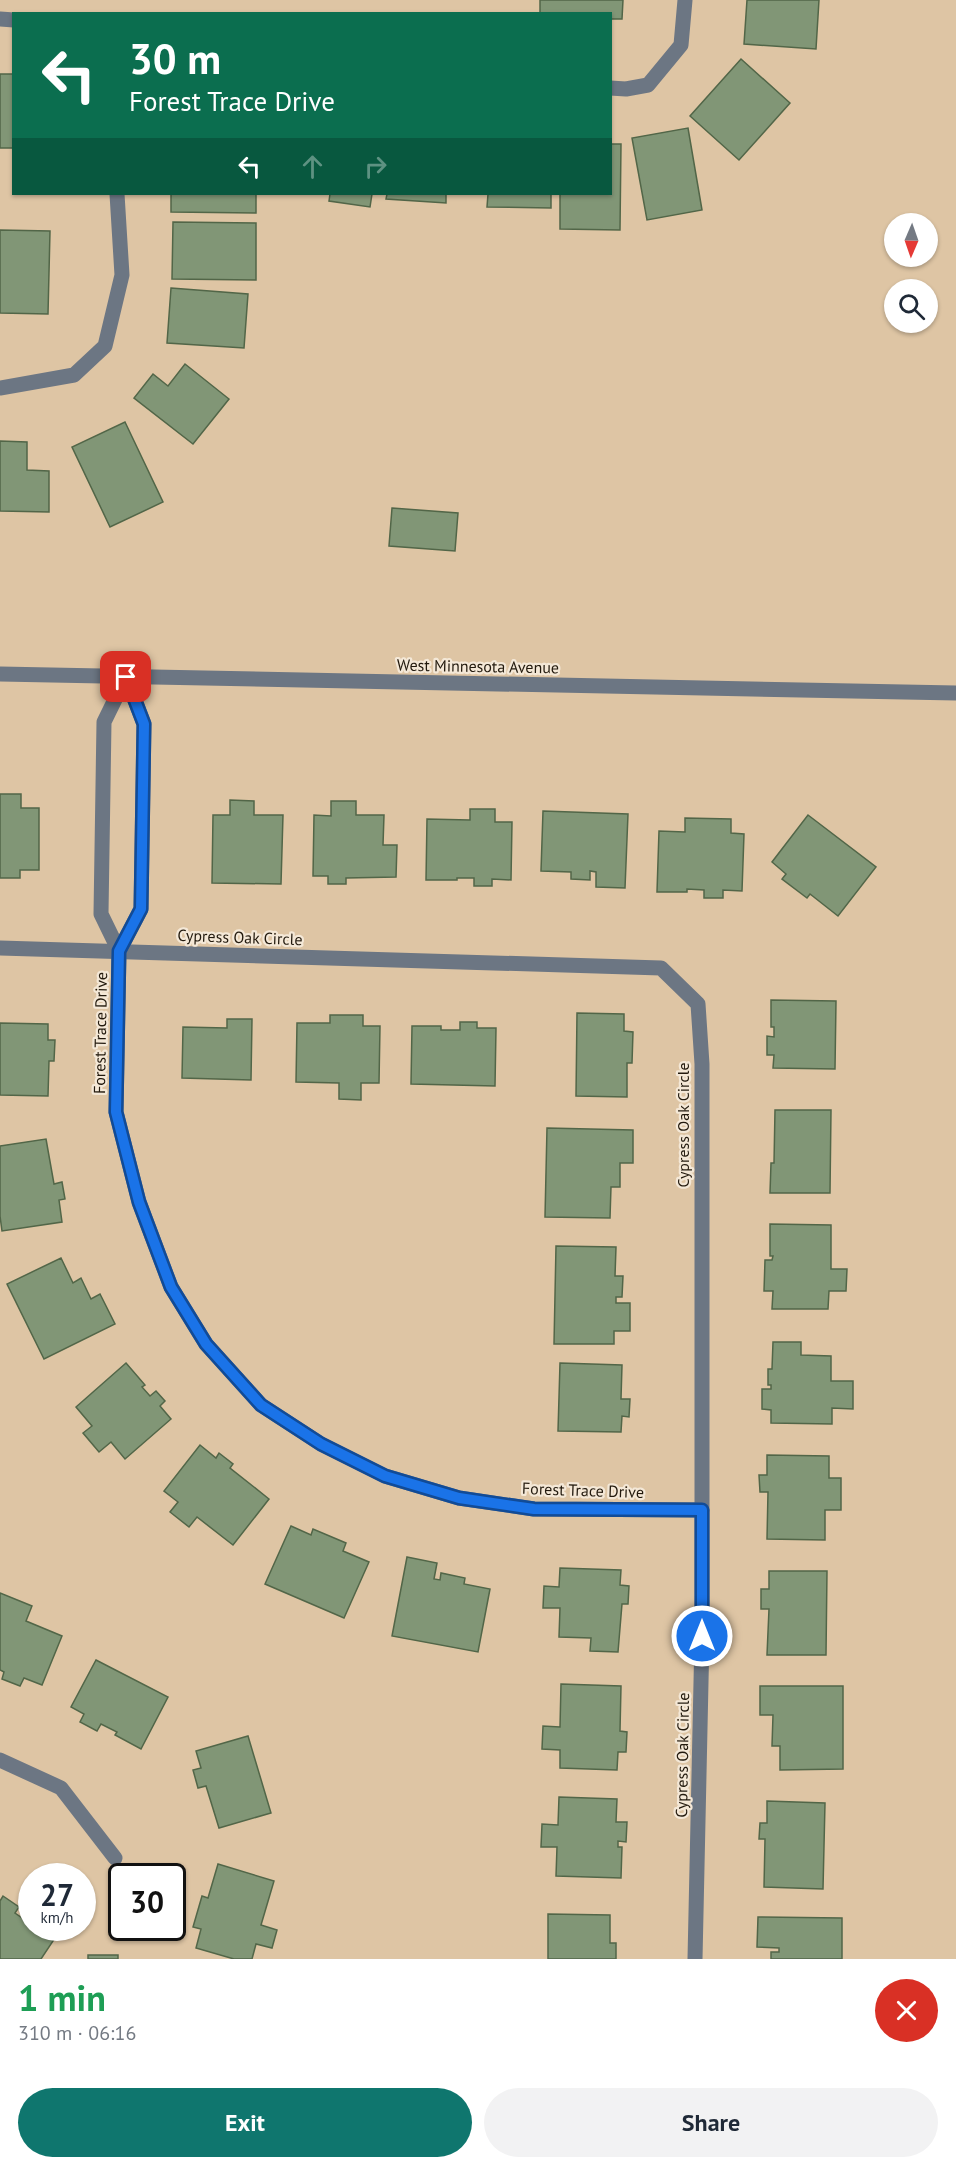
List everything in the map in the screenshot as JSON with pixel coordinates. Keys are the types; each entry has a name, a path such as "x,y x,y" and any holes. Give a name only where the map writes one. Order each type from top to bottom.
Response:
{"street":[{"path":"612,88 626,89 648,85 681,45 684,0"},
{"path":"0,388 74,375 105,346 122,275 117,195"},
{"name":"West Minnesota Avenue","path":"0,674 956,693"},
{"name":"Forest Trace Drive","path":"119,951 101,914 104,722 126,677"},
{"name":"Forest Trace Drive","path":"126,677 144,724 141,909 119,951 116,1112 139,1202 171,1287 206,1344 261,1405 321,1444 385,1476 459,1498 534,1509 702,1510"},
{"name":"Cypress Oak Circle","path":"0,948 661,968 698,1005 702,1064 702,1636 695,1959"},
{"path":"0,1760 61,1788 115,1858"}],"building":[{"path":"540,0 623,0 622,19 612,19 612,12 540,12"},
{"path":"747,0 819,0 816,49 744,44"},
{"path":"741,59 790,103 739,160 690,116"},
{"path":"0,74 12,74 12,148 0,148"},
{"path":"688,128 702,210 647,220 632,138"},
{"path":"612,144 621,144 620,230 560,229 560,195 612,195"},
{"path":"171,195 256,195 256,213 171,212"},
{"path":"330,195 372,195 370,207 329,201"},
{"path":"387,195 446,195 446,203 386,199"},
{"path":"488,195 551,195 551,208 487,207"},
{"path":"173,222 256,223 256,280 172,279"},
{"path":"0,230 50,231 48,314 0,313"},
{"path":"171,288 248,294 244,348 167,343"},
{"path":"185,364 229,399 193,444 134,398 153,374 168,386"},
{"path":"125,422 163,502 110,527 72,447"},
{"path":"0,441 27,442 27,470 49,471 49,512 0,511"},
{"path":"392,508 458,513 455,551 389,546"},
{"path":"0,794 21,794 21,808 39,808 39,870 20,870 20,878 0,878"},
{"path":"230,800 254,801 254,815 283,815 281,884 212,883 213,815 230,815"},
{"path":"331,801 356,801 356,815 384,815 383,845 397,845 396,877 346,878 346,884 328,884 328,876 313,876 314,815 331,816"},
{"path":"470,809 495,809 495,822 512,822 511,880 492,879 492,886 474,886 474,878 426,880 427,819 470,820"},
{"path":"543,811 628,814 625,888 596,887 596,872 590,871 590,880 571,879 571,872 541,871"},
{"path":"808,815 876,867 838,916 810,894 807,898 782,879 786,874 772,862"},
{"path":"685,818 731,819 731,833 744,834 742,891 723,890 723,898 704,898 704,890 657,892 659,831 685,832"},
{"path":"771,1000 836,1001 835,1069 773,1068 774,1055 767,1055 767,1036 774,1037 774,1027 771,1027"},
{"path":"577,1013 624,1014 624,1031 633,1032 632,1063 627,1063 627,1097 576,1096"},
{"path":"330,1015 363,1015 363,1026 380,1026 379,1083 361,1083 361,1100 339,1099 339,1083 296,1082 297,1023 330,1023"},
{"path":"227,1019 252,1019 251,1080 182,1078 183,1027 227,1028"},
{"path":"460,1022 477,1022 477,1028 496,1028 495,1086 411,1084 412,1026 441,1026 441,1030 460,1030"},
{"path":"0,1023 48,1024 48,1040 55,1040 54,1061 49,1061 48,1096 0,1095"},
{"path":"775,1110 831,1110 830,1193 770,1193 771,1163 774,1163"},
{"path":"547,1128 633,1130 633,1163 620,1163 620,1187 611,1187 610,1218 545,1217"},
{"path":"46,1139 54,1184 62,1182 65,1199 59,1200 62,1222 2,1231 0,1146"},
{"path":"770,1224 831,1225 831,1269 847,1269 846,1291 829,1291 828,1309 772,1309 773,1291 764,1291 765,1260 772,1260 773,1256 770,1256"},
{"path":"556,1246 616,1247 615,1276 623,1276 622,1297 616,1297 616,1303 630,1303 630,1331 614,1331 614,1344 554,1344"},
{"path":"61,1258 73,1283 81,1278 91,1299 100,1294 115,1324 44,1359 7,1284"},
{"path":"773,1342 801,1342 801,1355 831,1356 831,1381 853,1381 853,1409 832,1408 832,1424 771,1423 771,1410 762,1409 762,1389 771,1389 771,1385 768,1385 768,1369 772,1369"},
{"path":"126,1363 145,1385 142,1387 150,1396 156,1391 165,1401 160,1406 171,1419 125,1459 111,1442 99,1452 83,1433 92,1426 76,1407"},
{"path":"560,1363 622,1365 621,1399 630,1399 629,1417 622,1416 621,1432 558,1431"},
{"path":"200,1445 216,1458 219,1453 233,1464 230,1468 269,1499 233,1545 197,1517 189,1527 170,1512 178,1502 164,1491"},
{"path":"767,1455 829,1456 829,1478 841,1478 841,1510 825,1510 825,1540 767,1539 768,1492 760,1492 759,1475 767,1475"},
{"path":"291,1526 311,1535 313,1529 346,1543 343,1551 369,1562 344,1618 265,1584"},
{"path":"407,1557 437,1563 434,1579 440,1580 441,1573 465,1578 464,1584 490,1589 478,1652 392,1636"},
{"path":"560,1568 621,1570 620,1585 629,1586 628,1604 622,1604 618,1652 590,1651 591,1638 559,1637 560,1608 543,1608 544,1586 559,1587"},
{"path":"769,1571 827,1571 826,1655 767,1655 769,1609 761,1609 761,1589 769,1589"},
{"path":"0,1593 32,1606 26,1621 62,1636 42,1685 24,1678 20,1686 2,1679 4,1672 0,1670"},
{"path":"96,1660 168,1697 141,1749 115,1735 117,1732 101,1724 97,1731 80,1722 84,1714 71,1707"},
{"path":"561,1684 621,1686 620,1731 627,1732 626,1752 618,1752 617,1770 560,1768 560,1750 542,1749 543,1726 560,1727"},
{"path":"760,1686 843,1686 843,1769 780,1770 780,1746 772,1746 773,1715 760,1715"},
{"path":"248,1736 271,1813 219,1828 206,1786 198,1788 193,1770 201,1768 196,1751"},
{"path":"559,1797 617,1799 616,1822 627,1822 626,1842 618,1841 618,1847 622,1847 621,1878 556,1876 557,1847 541,1847 542,1824 558,1825"},
{"path":"767,1801 825,1803 823,1889 764,1887 765,1839 759,1839 760,1823 767,1823"},
{"path":"218,1864 274,1881 261,1925 277,1930 272,1948 256,1944 252,1959 234,1959 196,1948 201,1929 193,1927 202,1896 208,1898"},
{"path":"3,1896 18,1906 15,1913 18,1915 18,1941 53,1941 41,1959 0,1959 0,1901"},
{"path":"548,1914 610,1915 610,1943 616,1943 616,1959 548,1959"},
{"path":"758,1917 842,1918 842,1959 771,1959 771,1952 779,1952 779,1948 757,1947"},
{"path":"88,1955 118,1955 118,1959 88,1959"}],"route":[{"path":"126,677 144,724 141,909 119,951 116,1112 139,1202 171,1287 206,1344 261,1405 321,1444 385,1476 459,1498 534,1509 702,1510 702,1636"}]}
